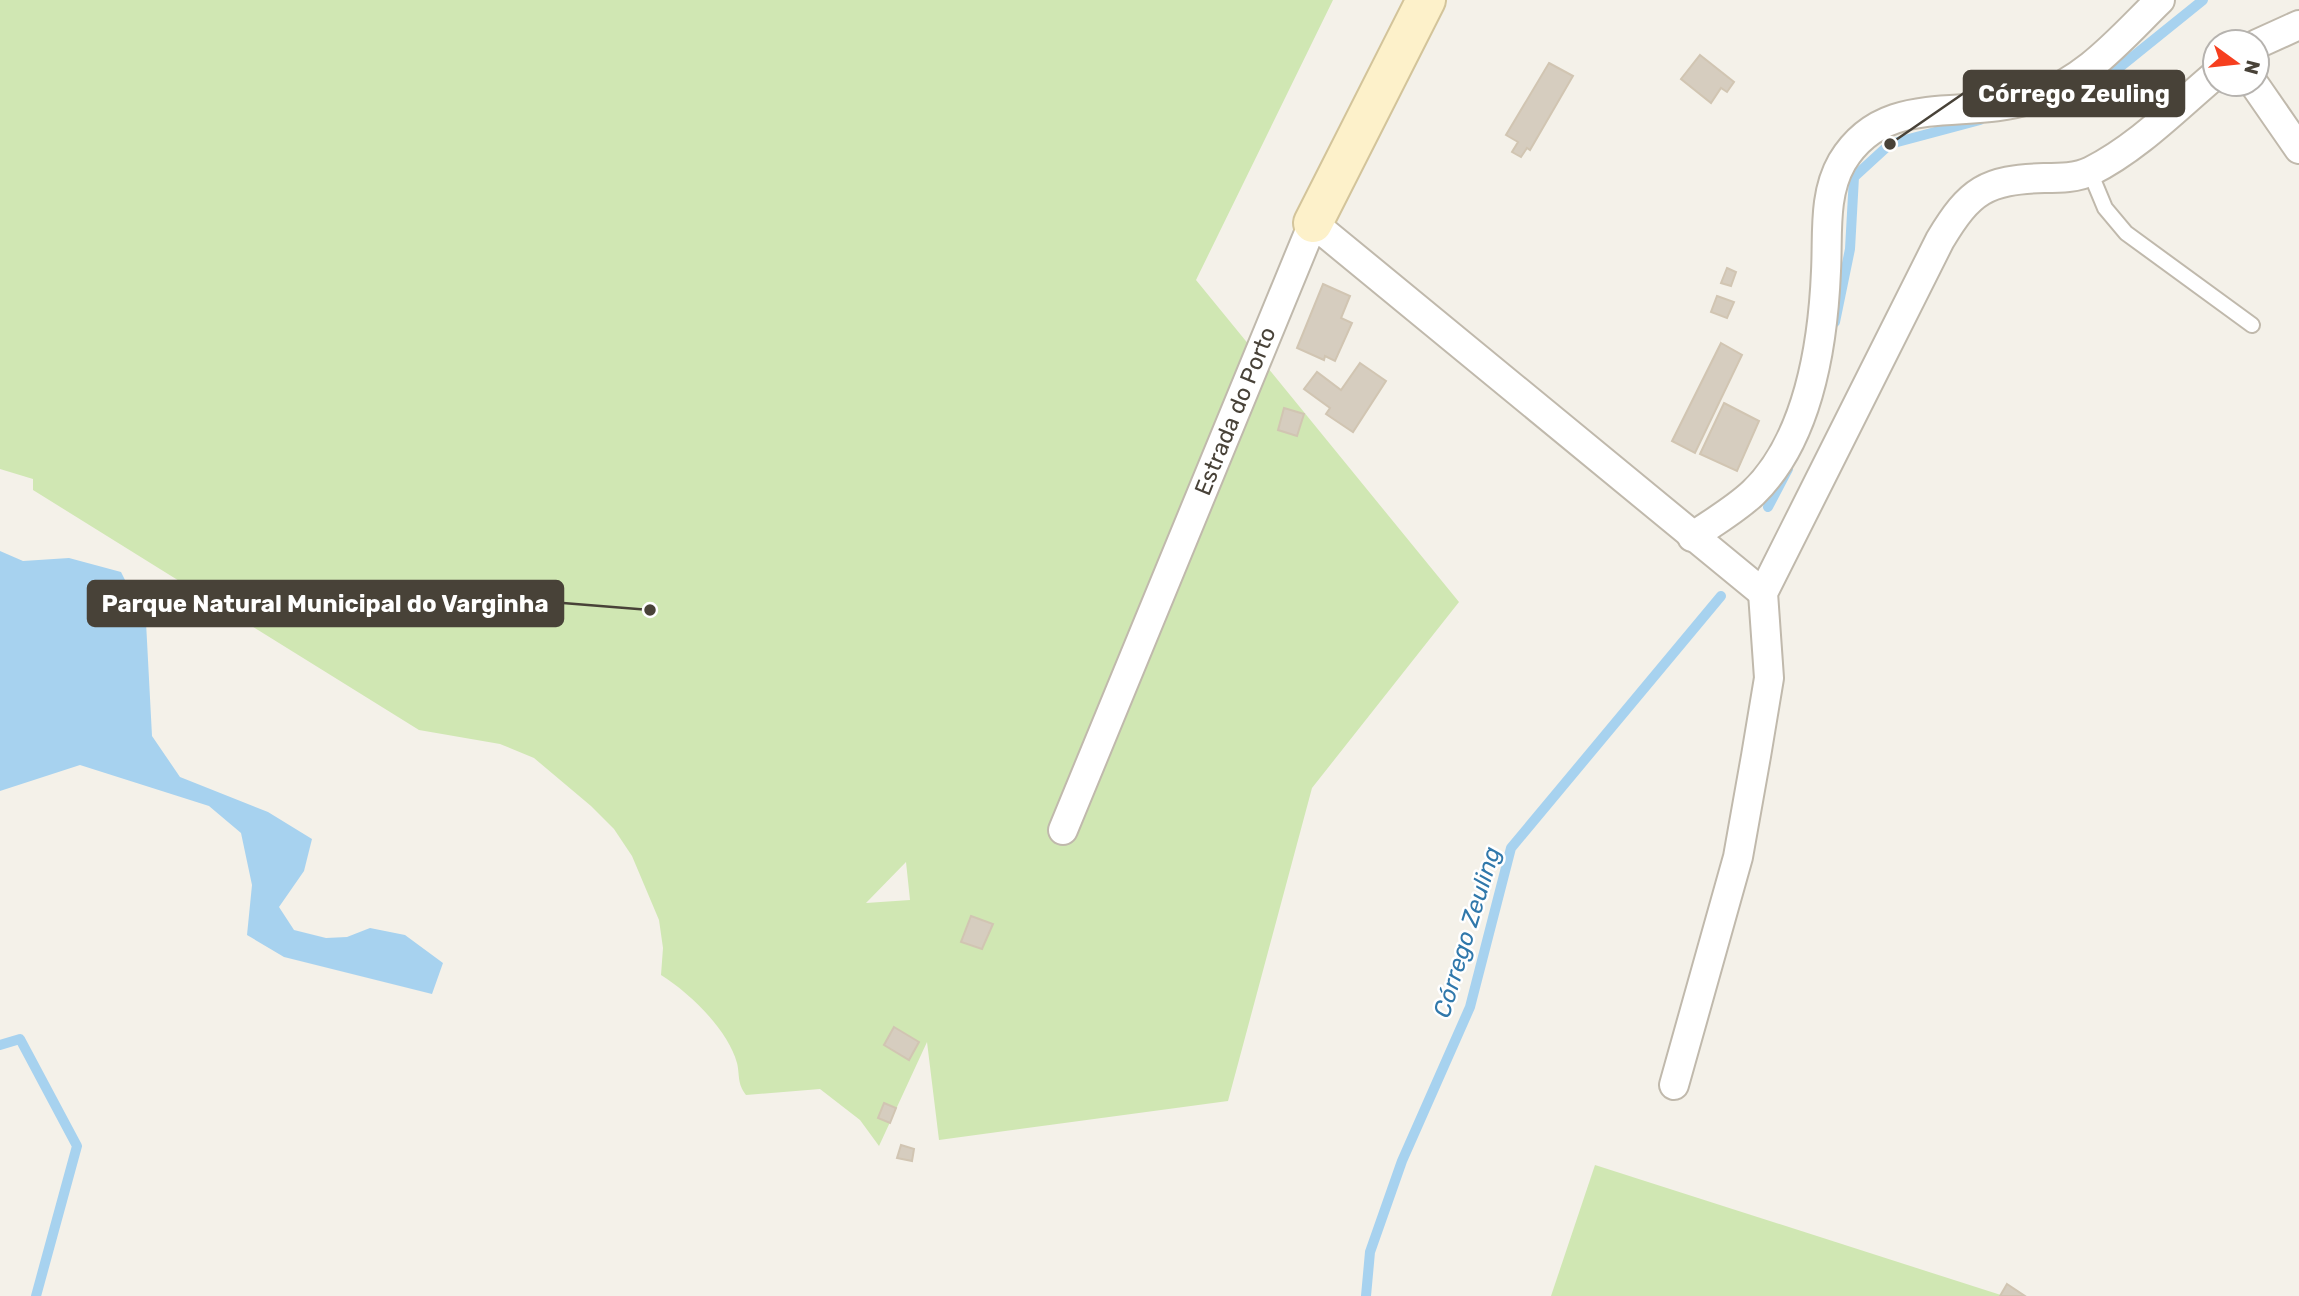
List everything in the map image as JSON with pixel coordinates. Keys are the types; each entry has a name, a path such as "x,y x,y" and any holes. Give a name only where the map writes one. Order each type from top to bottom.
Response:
{"street":[{"name":"Estrada do Porto","path":"1063,830 1313,223 1426,0"},
{"path":"1700,542 1753,494 1788,449 1809,385 1821,329 1828,198 1842,162 1864,137 1890,121 1920,110 1999,105 2031,99 2075,78 2104,58 2160,0"},
{"path":"2271,38 2299,25"},
{"path":"1674,1085 1738,857 1769,678 1763,593 1904,309 1958,210 1979,192 2000,181 2068,177 2090,172 2125,149 2201,87"},
{"path":"2264,98 2299,149"},
{"path":"1313,223 1763,593"}],"lane":[{"path":"2090,172 2105,208 2126,233 2252,325"}],"green space":[{"path":"0,0 1333,0 1196,280 1459,602 1312,788 1228,1101 939,1140 927,1042 879,1146 860,1120 820,1089 746,1095 740,1083 732,1050 717,1025 684,992 661,975 663,948 659,920 632,856 614,829 591,806 534,758 500,744 419,730 33,490 33,479 0,469","holes":["906,862 910,900 866,903"]},
{"path":"1595,1165 2004,1296 1551,1296"}],"water":[{"path":"0,551 23,561 69,558 121,572 146,622 152,736 180,777 268,812 312,839 304,871 279,907 294,930 326,938 347,937 370,928 405,935 443,963 432,994 284,957 247,935 252,885 241,833 209,806 80,765 0,791"}],"building":[{"path":"1700,55 1734,82 1727,92 1721,88 1711,103 1681,79"},
{"path":"1549,63 1573,76 1530,150 1527,148 1521,157 1512,152 1518,142 1506,135"},
{"path":"1727,268 1736,272 1731,286 1721,283"},
{"path":"1323,284 1350,296 1341,318 1352,323 1335,361 1325,356 1324,360 1297,348"},
{"path":"1717,296 1734,302 1727,318 1711,312"},
{"path":"1721,343 1742,355 1695,453 1672,441"},
{"path":"1360,363 1386,381 1353,432 1326,414 1330,408 1304,389 1317,372 1341,390"},
{"path":"1724,403 1759,421 1737,471 1700,454"},
{"path":"1284,408 1304,414 1297,436 1278,430"},
{"path":"971,916 993,924 982,949 961,942"},
{"path":"894,1027 919,1042 909,1060 884,1045"},
{"path":"884,1103 896,1108 890,1123 878,1118"},
{"path":"901,1145 914,1149 912,1161 897,1158"},
{"path":"2007,1284 2025,1296 2000,1296"}],"waterway":[{"name":"Córrego Zeuling","path":"2075,92 2115,71 2203,0"},
{"name":"Córrego Zeuling","path":"1835,322 1850,249 1854,177 1890,144 1980,120"},
{"name":"Córrego Zeuling","path":"1768,507 1788,469"},
{"name":"Córrego Zeuling","path":"1366,1296 1370,1252 1402,1161 1470,1007 1511,848 1721,596"},
{"name":"Córrego Zeuling","path":"0,1045 20,1039 77,1146 36,1296"}],"place":[{"name":"Córrego Zeuling","path":"1890,144"},
{"name":"Parque Natural Municipal do Varginha","path":"650,610"}]}
